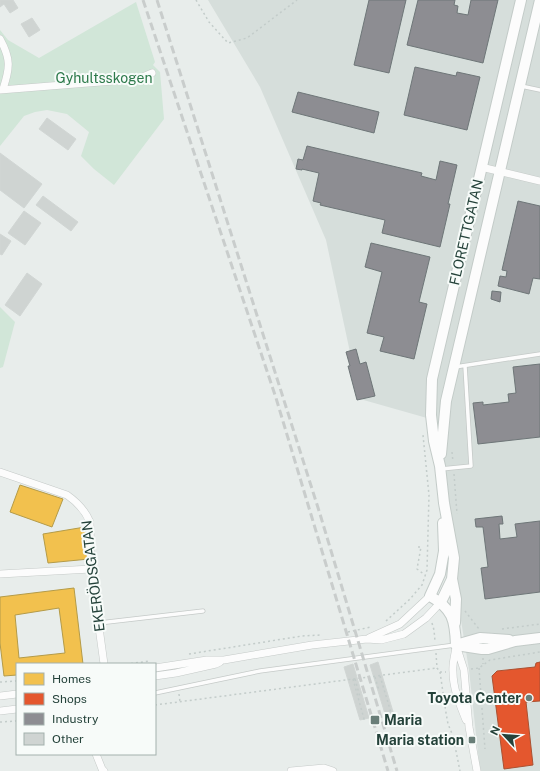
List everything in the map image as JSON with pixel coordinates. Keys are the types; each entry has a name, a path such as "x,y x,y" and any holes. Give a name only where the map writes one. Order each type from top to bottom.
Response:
{"street":[{"name":"FLORETTGATAN","path":"441,468 434,441 431,415 432,379 521,0"},
{"name":"FLORETTGATAN","path":"456,645 456,599 452,579 454,558 444,503 441,468 444,412 540,0"},
{"path":"0,39 9,63 8,72 1,89 138,79 152,73"},
{"path":"481,167 540,181"},
{"name":"EKERÖDSGATAN","path":"0,472 67,495 75,501 87,515 90,522 91,569 104,663"},
{"name":"FLORETTGATAN","path":"430,596 440,574 444,551 442,529 444,503"},
{"path":"0,574 91,569"},
{"path":"156,668 207,660 224,660 312,645 367,639 381,640 404,634 426,618 441,602 452,579"},
{"path":"367,639 400,624 430,596 441,602 451,614 455,623"},
{"path":"456,645 480,638 515,641"},
{"path":"456,645 488,649 515,641 540,638"},
{"path":"456,645 453,671 454,686 469,727"},
{"path":"456,645 464,670 469,727 477,771"},
{"path":"156,676 216,664 224,660"},
{"path":"0,696 16,694"},
{"path":"0,711 16,709"},
{"path":"96,755 102,770 104,771"},
{"path":"291,771 324,768 332,771"}],"lane":[{"path":"520,85 540,90"},
{"path":"454,367 540,354"},
{"path":"441,468 471,466 464,366"},
{"path":"99,623 203,611"},
{"path":"156,693 260,671 456,645"}],"path":[{"path":"196,0 209,22 228,43 247,38 297,0"},
{"path":"381,624 410,599 422,585 427,570 429,496 423,435"},
{"path":"451,446 457,515"},
{"path":"418,547 421,547 417,569 425,575"},
{"path":"465,610 468,617 480,630 480,638"},
{"path":"156,705 437,668 434,630 432,623 426,618"},
{"path":"496,629 540,624"},
{"path":"343,633 362,630 374,626"},
{"path":"188,654 302,636 323,635"},
{"path":"482,649 483,664"},
{"path":"490,660 540,652"},
{"path":"133,663 153,660"},
{"path":"479,668 485,749"},
{"path":"440,672 448,724 454,742 460,771"},
{"path":"375,676 379,691"},
{"path":"380,676 392,716 387,718"},
{"path":"354,679 360,697"},
{"path":"354,679 364,719 366,718"},
{"path":"0,682 16,681"},
{"path":"0,722 16,721"}],"shaded area":[{"path":"208,0 540,0 540,771 480,771 469,670 459,608 434,420 360,399 326,240 260,87"}],"green space":[{"name":"Gyhultsskogen","path":"136,2 155,62 153,65 160,72 164,119 114,185 81,156 89,132 67,114 47,110 24,116 0,146 0,30 8,40 39,58"},
{"path":"0,307 15,322 3,367 0,368"}],"building: Homes":[{"path":"20,485 63,499 52,527 10,512"},
{"path":"85,527 89,559 48,563 43,534"},
{"path":"74,588 83,663 16,663 16,675 4,676 0,643 0,597","holes":["59,608 65,653 19,658 15,615"]}],"building: Shops":[{"path":"540,662 540,701 526,702 533,765 504,769 492,676 497,671 535,667 536,663"}],"building: Industry":[{"path":"369,0 406,0 389,73 354,65"},
{"path":"418,0 455,0 454,5 458,6 457,13 468,15 471,0 498,0 483,63 407,45"},
{"path":"415,67 456,76 457,72 480,77 467,130 404,115"},
{"path":"298,92 379,112 374,133 292,112"},
{"path":"307,146 422,173 421,176 436,180 440,161 457,165 440,247 382,233 385,220 320,205 321,203 313,201 319,173 296,169 298,159 303,160"},
{"path":"518,201 540,206 540,279 533,278 529,294 498,286 500,276 506,277 507,271 502,270"},
{"path":"371,243 430,257 419,302 427,304 414,359 380,351 384,337 367,333 382,272 365,267"},
{"path":"492,291 501,292 500,302 491,299"},
{"path":"356,349 360,364 366,362 375,396 357,400 346,352"},
{"path":"540,364 540,437 478,444 473,403 483,402 483,405 509,402 508,394 516,393 513,367"},
{"path":"502,516 503,524 499,524 500,539 517,537 515,524 540,521 540,592 485,599 481,568 488,567 483,527 476,527 475,519"}],"building: Other":[{"path":"0,0 13,0 18,8 10,13 4,4 0,7"},
{"path":"32,18 40,30 29,37 21,24"},
{"path":"47,118 76,139 68,150 39,129"},
{"path":"0,153 42,184 24,208 0,190"},
{"path":"43,196 78,222 71,231 36,205"},
{"path":"24,211 41,223 25,245 8,233"},
{"path":"0,234 11,241 2,255 0,254"},
{"path":"27,273 42,284 20,316 5,305"},
{"path":"378,662 394,715 386,717 370,665"},
{"path":"353,664 369,718 360,720 344,667"}],"railway":[{"path":"143,0 276,398 388,771"},
{"path":"157,0 320,514 397,771"}],"place":[{"name":"Toyota Center","path":"529,698"},
{"name":"Maria","path":"375,720"},
{"name":"Maria station","path":"472,740"}]}
